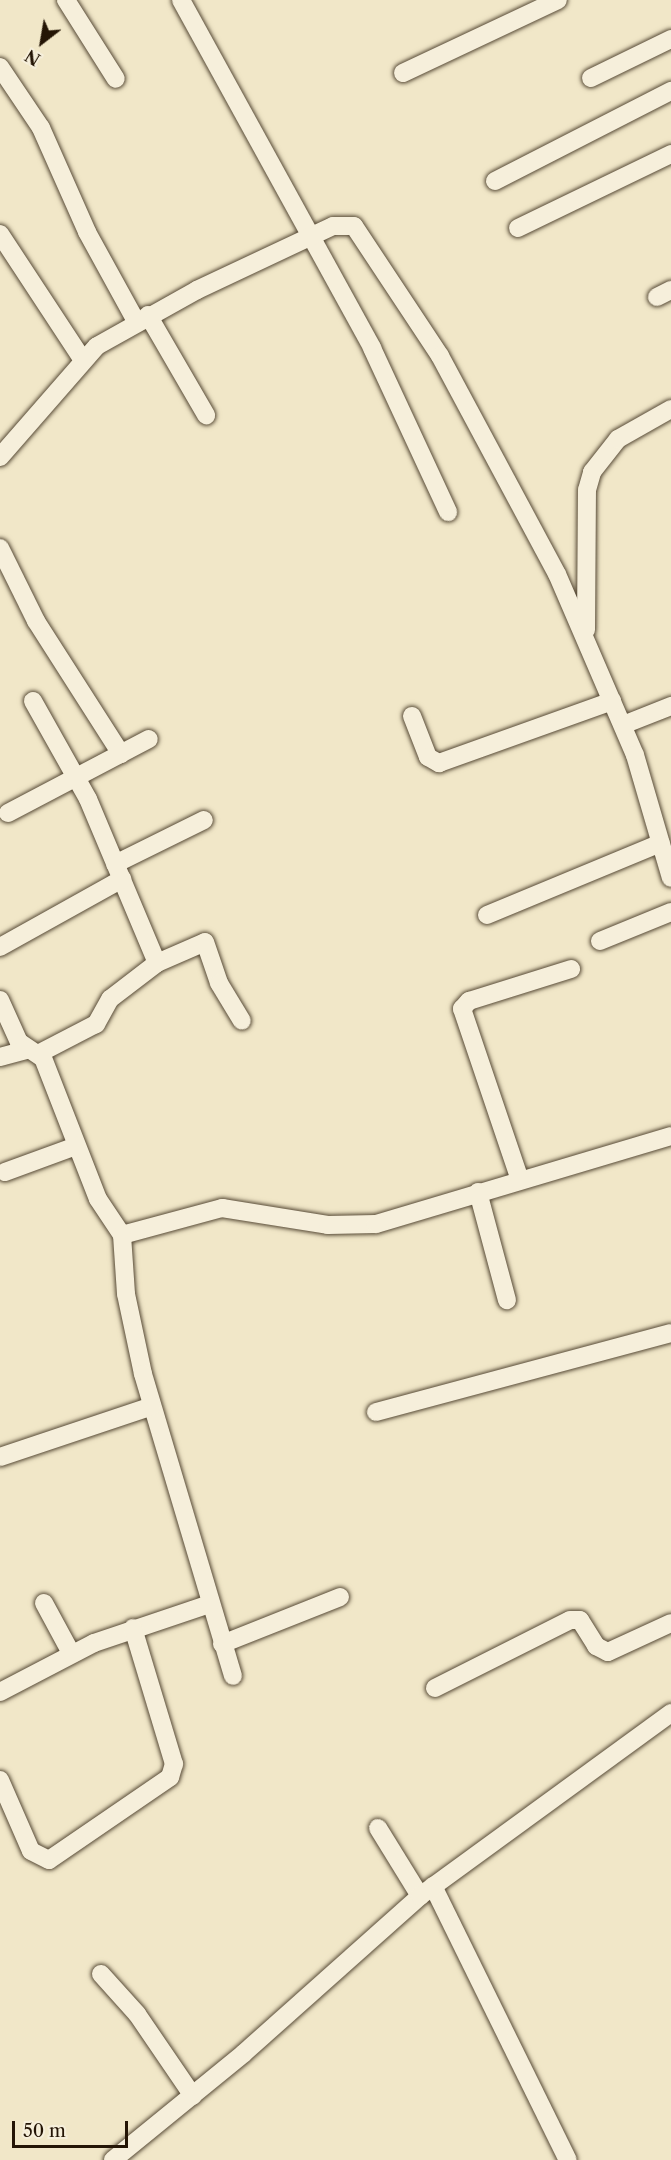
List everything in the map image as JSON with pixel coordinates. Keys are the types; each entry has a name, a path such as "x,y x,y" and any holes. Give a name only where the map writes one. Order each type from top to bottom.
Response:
{"street":[{"path":"66,0 116,79"},
{"path":"181,0 312,236 448,512"},
{"path":"403,73 558,0"},
{"path":"591,78 671,39"},
{"path":"0,67 42,128 87,231 206,415"},
{"path":"495,181 671,91"},
{"path":"518,228 671,154"},
{"path":"0,457 82,360 142,318 312,236 345,223 362,233 501,464 586,637 623,724 671,878"},
{"path":"0,234 82,360"},
{"path":"586,637 589,479 618,439 671,410"},
{"path":"0,548 36,621 121,754"},
{"path":"33,701 76,779 157,963"},
{"path":"412,716 428,757 439,763 612,701"},
{"path":"623,724 671,706"},
{"path":"8,813 149,739"},
{"path":"0,947 204,820"},
{"path":"487,915 661,843"},
{"path":"600,941 671,912"},
{"path":"0,1057 32,1052 96,1024 110,999 157,963 205,942 219,983 243,1021"},
{"path":"520,1179 462,1009 469,1001 571,969"},
{"path":"0,1000 32,1052 98,1199 122,1235 126,1294 152,1406 233,1676"},
{"path":"122,1235 222,1208 362,1226 671,1136"},
{"path":"5,1172 76,1146"},
{"path":"478,1192 507,1300"},
{"path":"376,1412 671,1333"},
{"path":"0,1457 152,1406"},
{"path":"222,1644 340,1597"},
{"path":"44,1603 71,1653"},
{"path":"0,1692 71,1653 133,1628 210,1604"},
{"path":"435,1688 570,1620 580,1620 596,1646 608,1652 671,1623"},
{"path":"0,1780 20,1832 43,1860 56,1857 170,1777 174,1764 133,1628"},
{"path":"113,2160 193,2096 427,1891 671,1713"},
{"path":"378,1828 427,1891 568,2160"},
{"path":"101,1974 137,2014 193,2096"}]}
